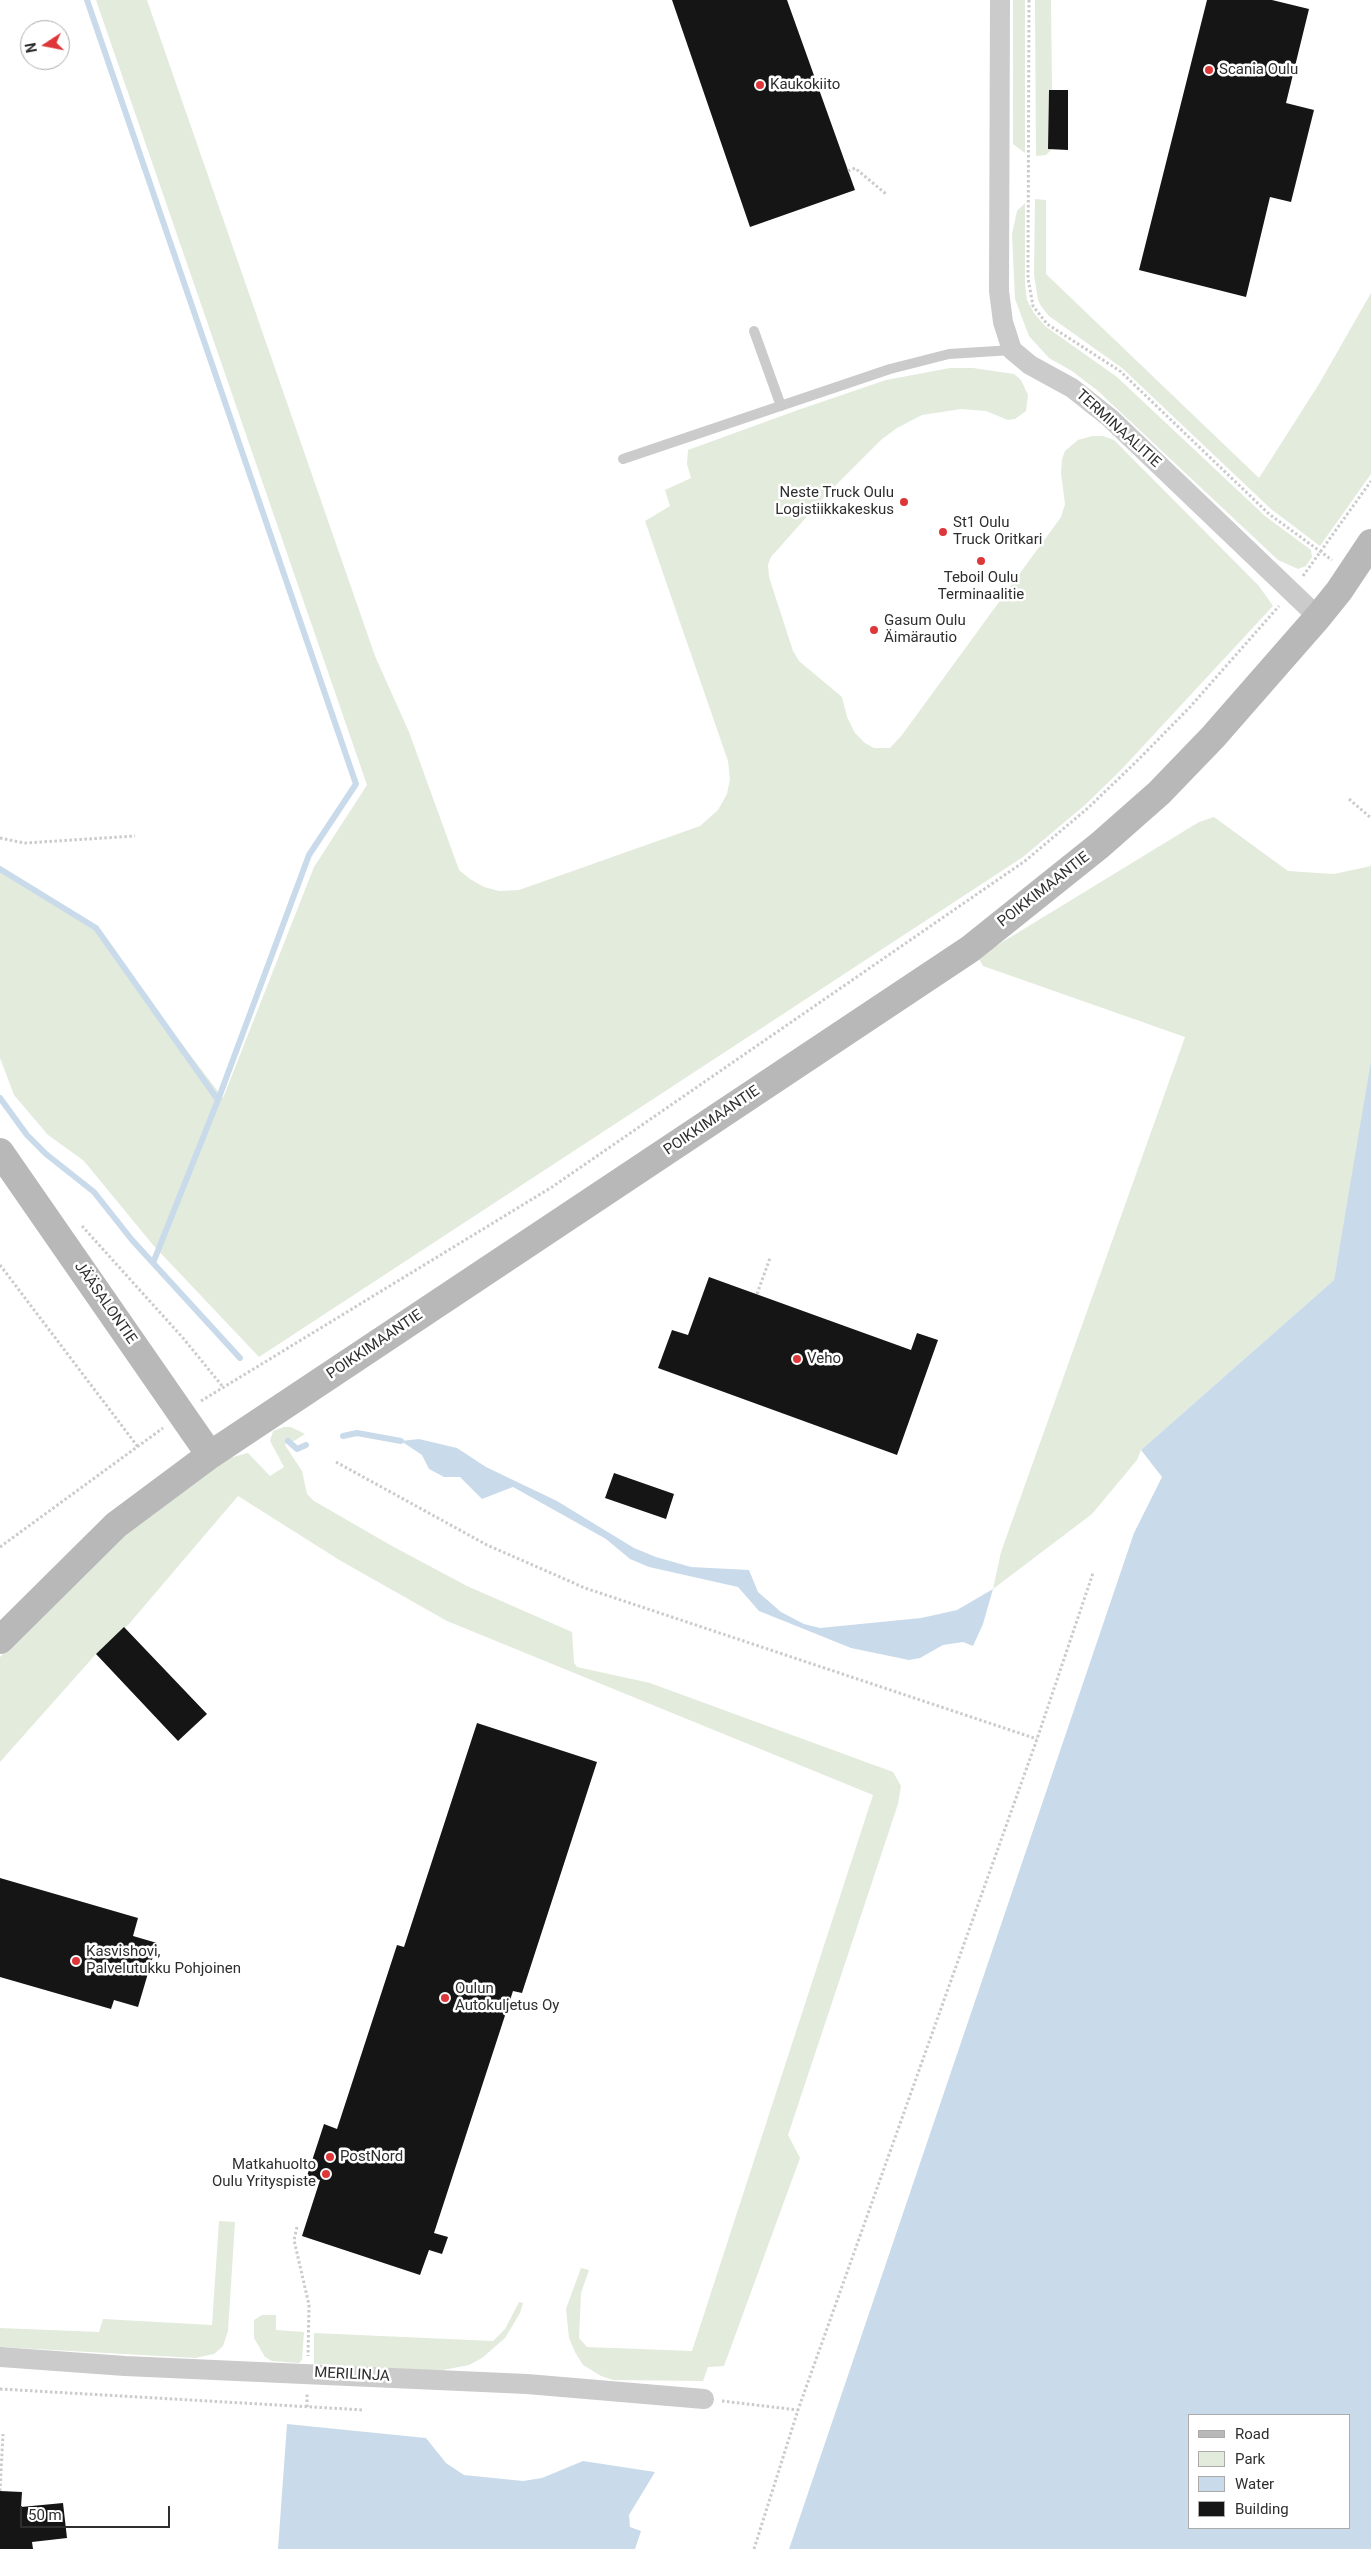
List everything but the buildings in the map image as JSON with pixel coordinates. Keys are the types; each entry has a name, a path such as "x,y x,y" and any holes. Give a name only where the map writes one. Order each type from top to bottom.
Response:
{"main road":[{"name":"POIKKIMAANTIE","path":"0,1640 116,1525 210,1455 970,949 1100,846 1158,793 1213,737 1318,617 1351,574 1371,543"},
{"name":"JÄÄSALONTIE","path":"0,1152 210,1455"}],"street":[{"path":"1000,0 999,291 1003,322 1012,350"},
{"name":"TERMINAALITIE","path":"1012,350 1030,365 1072,388 1110,418 1318,617"},
{"name":"MERILINJA","path":"0,2357 125,2366 527,2384 704,2399"}],"lane":[{"path":"754,331 781,406"},
{"path":"623,459 890,369 950,354 1012,350"}],"path":[{"path":"1029,0 1028,278 1032,306 1048,324 1120,371 1268,514 1351,574"},
{"path":"848,171 855,168 886,194"},
{"path":"0,1547 182,1414 223,1387 552,1187 1025,861 1088,808 1190,707 1291,592 1371,481"},
{"path":"1349,799 1371,818"},
{"path":"0,838 25,843 135,836"},
{"path":"76,1220 183,1338 223,1387"},
{"path":"757,1294 770,1258"},
{"path":"0,1265 138,1447"},
{"path":"336,1462 486,1545 585,1588 1037,1739"},
{"path":"754,2549 798,2410 1037,1739 1093,1573"},
{"path":"297,2227 294,2240 309,2305 307,2407"},
{"path":"0,2389 364,2410"},
{"path":"704,2399 798,2410"},
{"path":"0,2491 3,2434"}],"green space":[{"path":"96,0 147,0 375,656 409,732 459,870 484,887 499,891 519,890 700,826 718,810 727,794 730,779 728,761 645,521 670,506 665,490 691,478 687,464 688,450 798,410 886,380 950,368 973,368 1014,374 1021,380 1028,395 1026,411 1015,419 1008,420 986,411 961,409 922,415 897,428 882,439 825,496 771,557 768,565 769,577 793,651 799,661 842,697 847,717 855,733 865,743 874,748 890,748 902,735 1061,517 1065,504 1061,473 1062,459 1065,451 1078,440 1092,436 1103,436 1114,440 1259,586 1273,606 1120,771 1085,805 1023,857 259,1357 153,1245 84,1161 48,1135 14,1095 0,1058 0,870 94,929 223,1098 314,867 367,785"},
{"path":"1013,0 1025,0 1025,153 1013,144"},
{"path":"1035,0 1051,0 1052,90 1049,90 1048,149 1052,149 1046,155 1036,156"},
{"path":"1035,199 1046,200 1046,274 1259,478 1319,384 1371,293 1371,474 1320,546 1271,509 1122,368 1049,316 1038,300 1034,275"},
{"path":"1025,203 1025,284 1027,300 1034,313 1045,326 1117,377 1265,516 1311,550 1312,557 1306,566 1298,569 1278,560 1098,391 1072,371 1049,358 1029,336 1015,299 1012,234 1017,211"},
{"path":"1214,817 1288,871 1334,874 1371,866 1371,1067 1334,1280 1141,1450 1137,1460 1092,1514 993,1589 1001,1552 1185,1037 983,966 978,957 1199,822"},
{"path":"284,1427 291,1427 305,1434 294,1441 287,1441 285,1445 302,1471 307,1494 314,1501 467,1586 572,1632 574,1663 577,1667 650,1683 893,1772 901,1786 898,1804 788,2135 800,2158 724,2366 708,2367 703,2381 613,2380 601,2376 583,2365 575,2352 569,2338 566,2309 581,2268 589,2270 581,2293 579,2338 587,2347 692,2351 873,1795 447,1621 341,1561 238,1496 129,1624 96,1654 0,1762 0,1657 59,1593 125,1533 226,1459 248,1453 270,1476 284,1467 270,1441 273,1431"},
{"path":"219,2221 235,2222 228,2331 223,2346 214,2354 195,2358 0,2347 0,2328 99,2332 103,2319 212,2325"},
{"path":"519,2302 523,2303 520,2313 505,2338 482,2358 469,2365 438,2371 314,2364 314,2333 493,2341 505,2329"},
{"path":"262,2315 276,2315 276,2330 304,2332 302,2360 299,2363 272,2361 265,2357 254,2338 254,2320"}],"water":[{"path":"1371,1061 1371,2549 789,2549 1134,1533 1162,1477 1141,1450 1334,1280"},
{"path":"419,1439 457,1448 486,1467 557,1501 634,1548 656,1557 691,1567 749,1570 758,1592 781,1612 804,1624 820,1628 921,1618 957,1610 993,1589 983,1624 973,1646 963,1642 943,1645 920,1658 909,1660 851,1648 759,1611 738,1587 649,1567 630,1559 606,1539 513,1487 482,1499 460,1477 444,1477 429,1469 422,1455 401,1441"},
{"path":"287,2424 426,2438 446,2463 464,2475 523,2481 542,2478 583,2461 655,2472 629,2515 630,2527 641,2531 635,2549 278,2549"}],"waterway":[{"path":"87,0 356,784 309,855 218,1100"},
{"path":"0,869 96,928 218,1100 153,1263"},
{"path":"0,1098 27,1135 46,1154 94,1192 132,1240 240,1358"},
{"path":"343,1436 357,1433 401,1441"},
{"path":"288,1441 297,1449 306,1445"}],"place":[{"name":"Scania Oulu","path":"1209,70"},
{"name":"Kaukokiito","path":"760,85"},
{"name":"Neste Truck Oulu Logistiikkakeskus","path":"904,502"},
{"name":"St1 Oulu Truck Oritkari","path":"943,532"},
{"name":"Teboil Oulu Terminaalitie","path":"981,561"},
{"name":"Gasum Oulu Äimärautio","path":"874,630"},
{"name":"Veho","path":"797,1359"},
{"name":"Kasvishovi, Palvelutukku Pohjoinen","path":"76,1961"},
{"name":"Oulun Autokuljetus Oy","path":"445,1998"},
{"name":"PostNord","path":"330,2157"},
{"name":"Matkahuolto Oulu Yrityspiste","path":"326,2174"}]}
